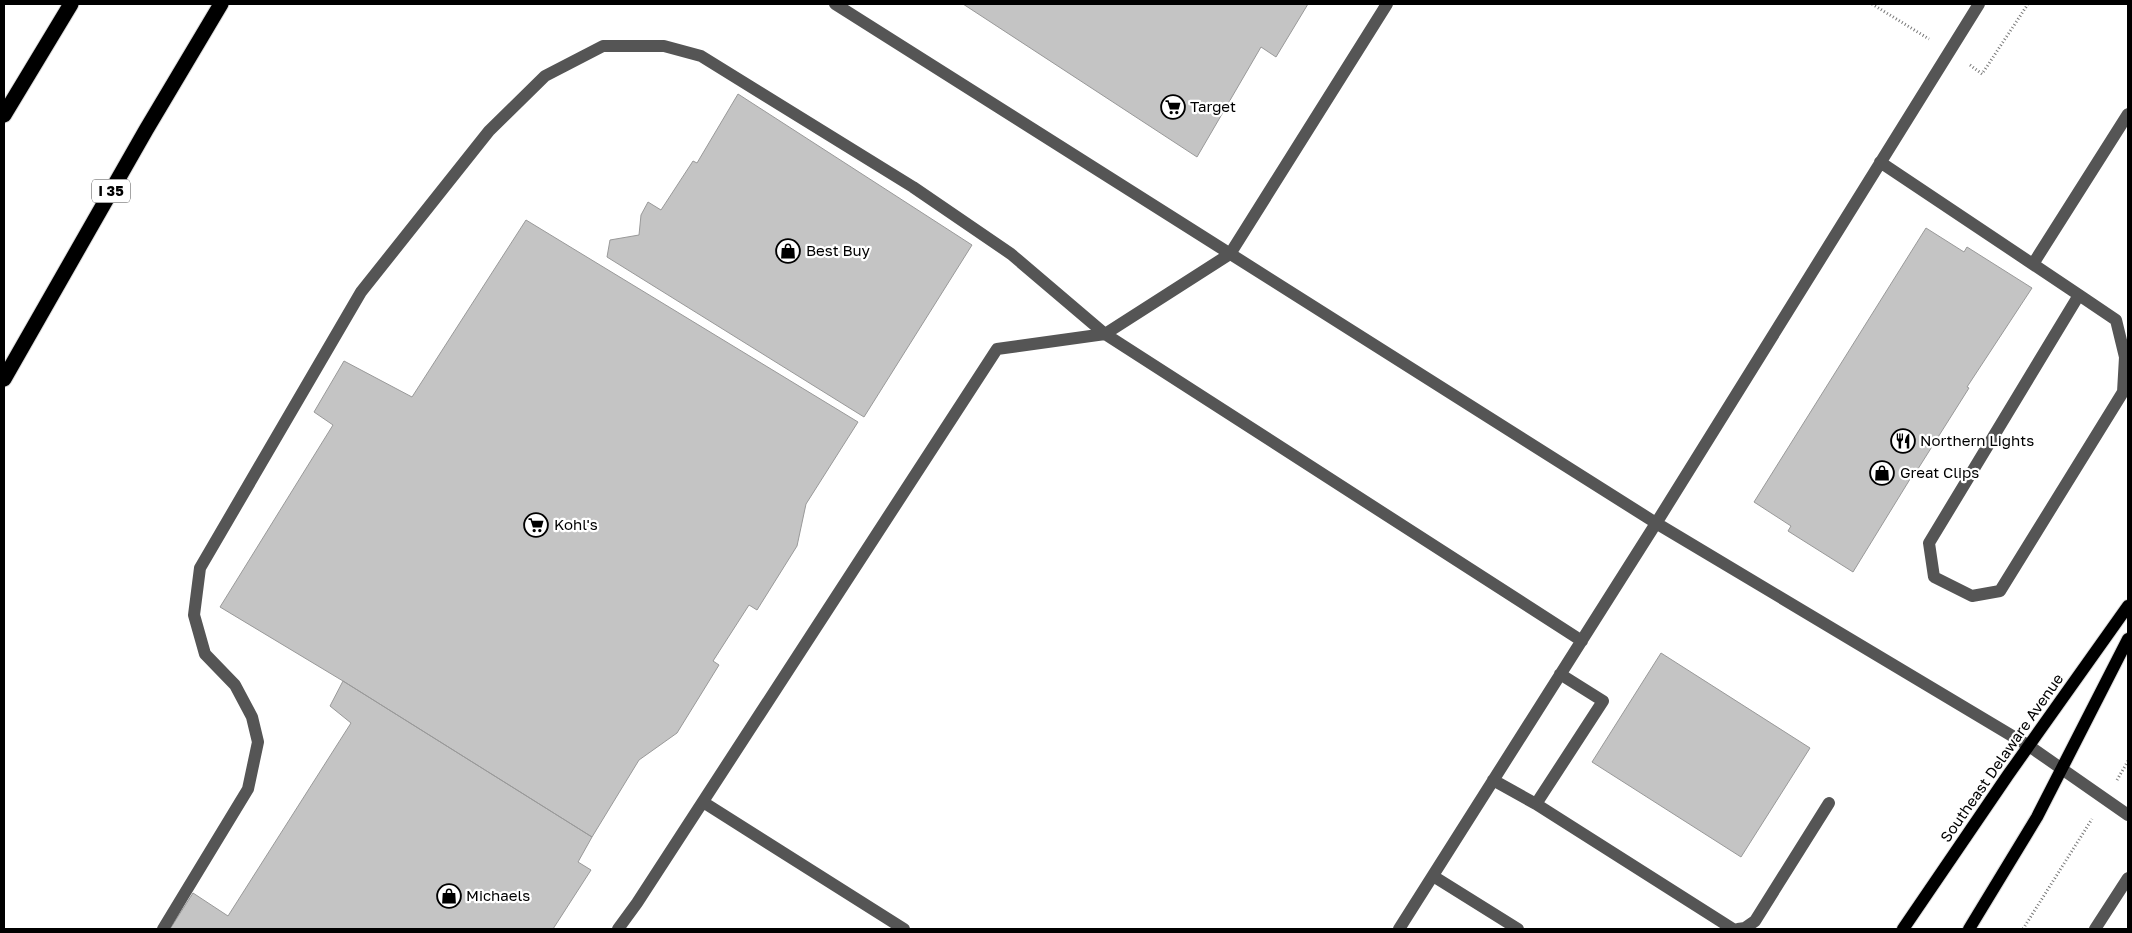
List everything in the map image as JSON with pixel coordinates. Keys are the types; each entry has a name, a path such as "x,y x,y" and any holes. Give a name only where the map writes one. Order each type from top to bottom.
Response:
{"highway":[{"path":"4,115 70,4"},
{"name":"I 35","path":"4,380 141,138 221,4"}],"main road":[{"name":"Southeast Delaware Avenue","path":"1903,929 2128,606"},
{"path":"1969,929 2037,817 2128,639"}],"lane":[{"path":"835,4 1656,523 2029,746 2128,815"},
{"path":"621,928 997,349 1105,334 1230,254 1387,4"},
{"path":"1399,929 1656,523 1978,4"},
{"path":"163,929 248,789 258,742 252,717 234,685 205,654 194,615 200,568 361,292 489,131 545,76 603,46 664,46 701,56 913,187 1012,254 1105,334 1582,641"},
{"path":"2033,264 2128,114"},
{"path":"1880,162 2079,295 2122,319 2126,357 2123,392 2000,591 1972,596 1934,577 1929,542 2079,295"},
{"path":"1536,804 1604,701 1560,674"},
{"path":"1493,780 1536,804 1732,929"},
{"path":"703,802 904,929"},
{"path":"1738,929 1745,928 1755,921 1829,803"},
{"path":"1432,876 1518,929"},
{"path":"2095,929 2128,878"}],"path":[{"path":"2022,929 2128,761"}],"building":[{"name":"Target","path":"963,4 1308,4 1276,57 1261,47 1197,157"},
{"name":"Best Buy","path":"738,94 972,245 864,417 607,257 610,240 639,235 641,215 648,202 661,210 693,161 697,163"},
{"name":"Kohl's","path":"526,220 858,422 806,504 797,546 757,610 749,605 713,661 719,665 677,733 639,760 592,837 343,681 220,607 333,425 314,412 344,361 412,397"},
{"path":"1926,228 1964,252 1967,247 2032,288 1967,387 1969,388 1853,572 1788,531 1791,526 1754,502"},
{"path":"1661,653 1810,748 1741,857 1592,762"},
{"path":"343,681 592,837 578,862 591,870 553,929 170,929 193,893 228,916 351,723 330,706"}],"place":[{"name":"Target","path":"1173,107"},
{"name":"Best Buy","path":"788,251"},
{"name":"Northern Lights","path":"1903,441"},
{"name":"Great Clips","path":"1882,473"},
{"name":"Kohl's","path":"536,525"},
{"name":"Michaels","path":"449,896"}]}
